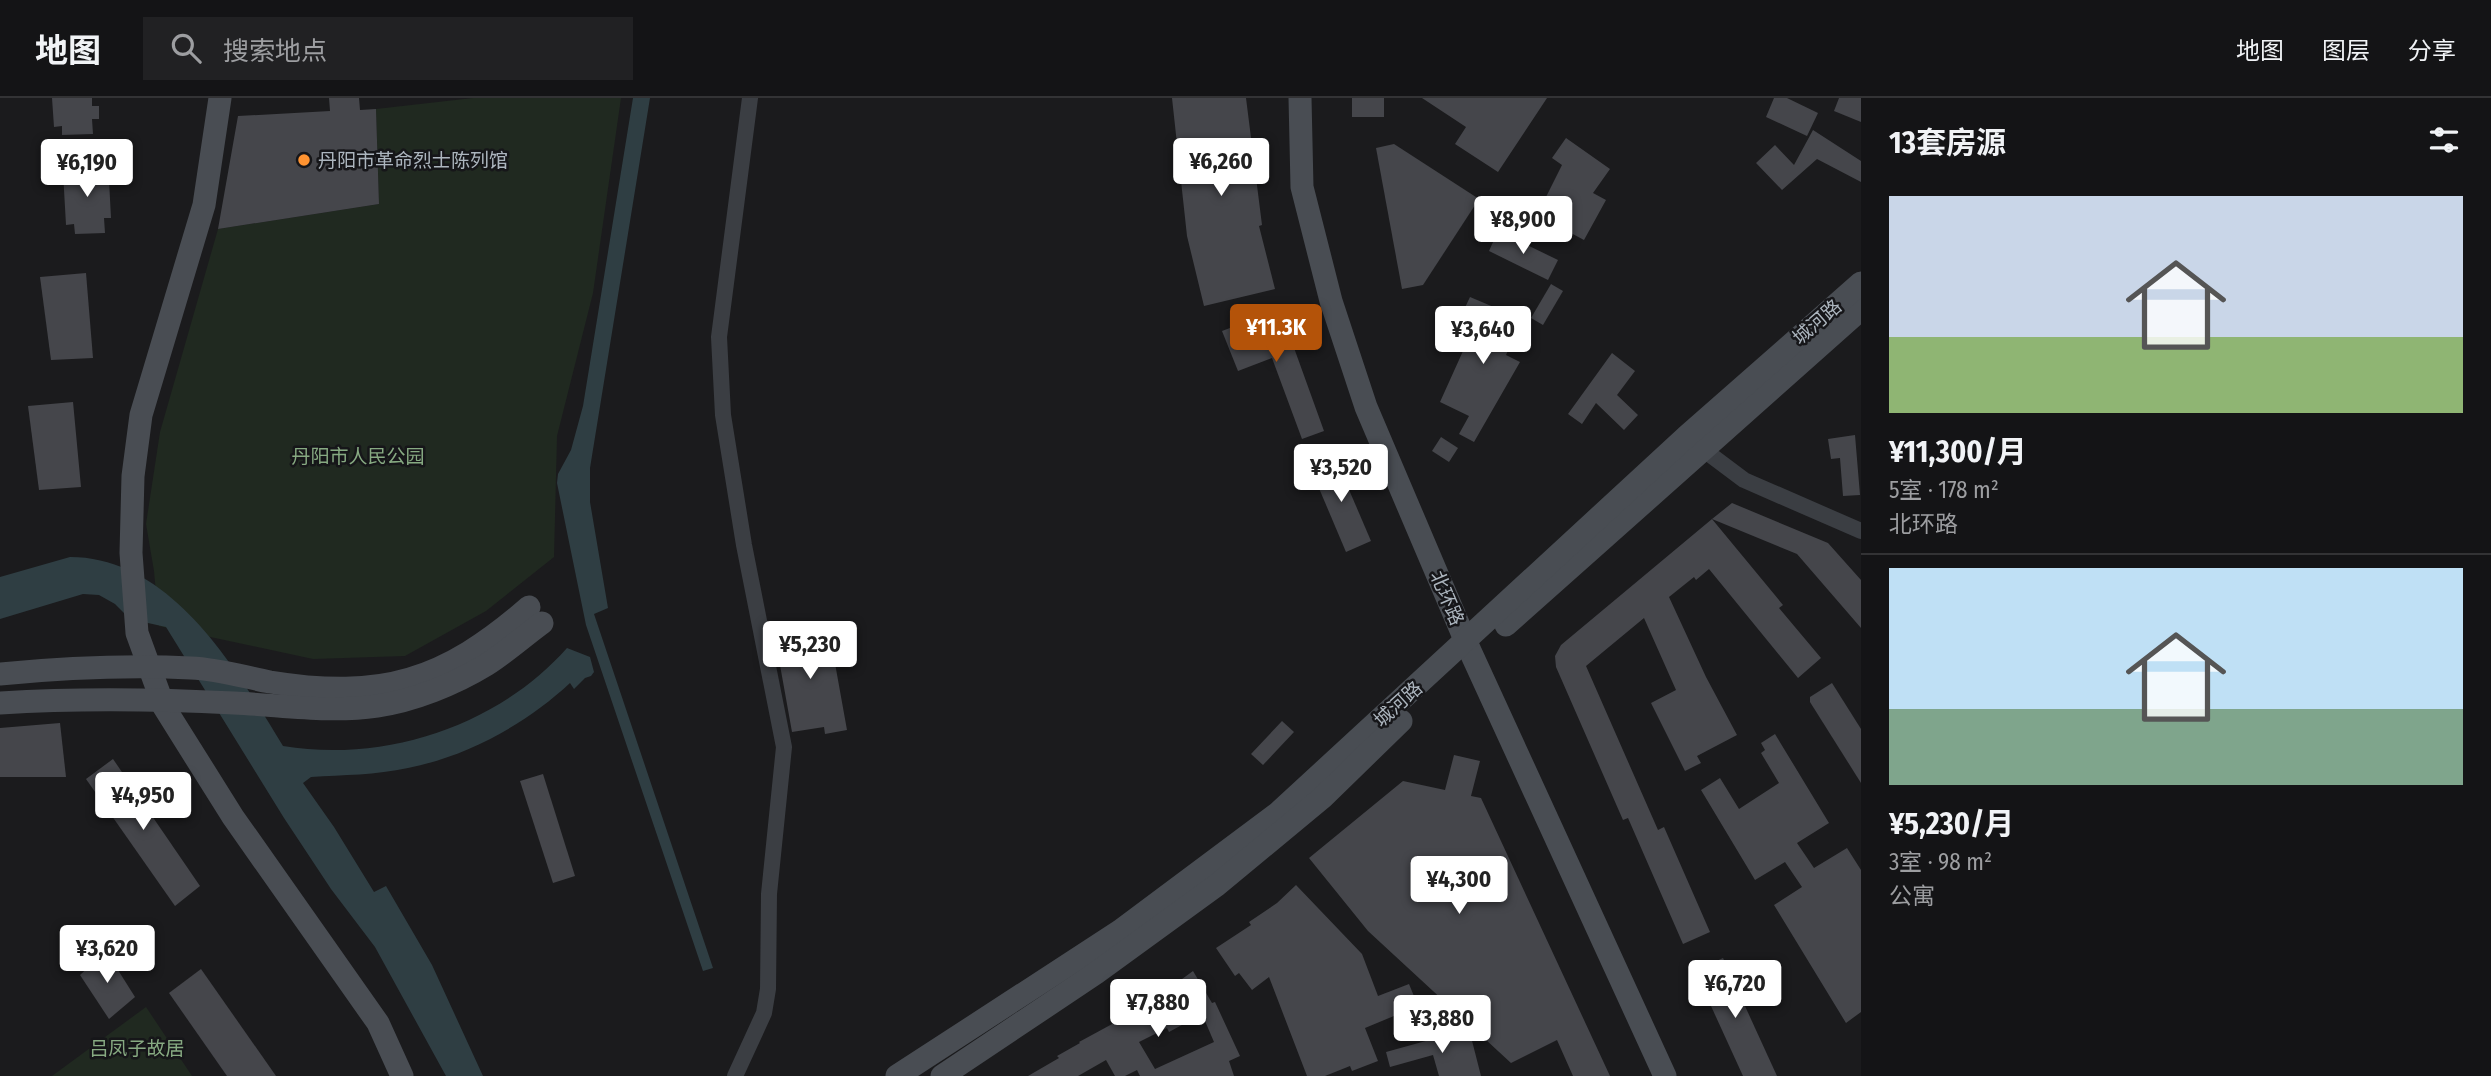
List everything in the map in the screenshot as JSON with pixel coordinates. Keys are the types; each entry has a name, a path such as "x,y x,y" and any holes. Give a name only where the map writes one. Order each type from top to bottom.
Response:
{"main road":[{"path":"219,98 204,205 141,415 133,475 132,565 137,633 161,701 233,817 378,1023 402,1076"},
{"name":"北环路","path":"1300,98 1302,187 1331,301 1366,407 1469,649 1665,1076"},
{"name":"城河路","path":"897,1076 1120,931 1278,813 1469,649 1694,443 1861,283"},
{"name":"城河路","path":"1694,443 1861,309"},
{"path":"0,674 59,669 188,668 336,690 376,687 448,665 535,615 486,664 449,684 378,706 332,709 211,702 49,700 0,703"},
{"name":"城河路","path":"942,1076 1096,974 1217,885 1322,798 1469,649"}],"street":[{"path":"736,1076 764,1013 768,989 769,894 785,747 744,545 722,402 719,337 750,98"},
{"path":"1694,443 1744,480 1861,531"}],"green space":[{"name":"丹阳市人民公园","path":"473,98 621,98 593,293 557,436 554,557 486,611 405,656 313,659 159,626 146,524 160,432 218,229 379,204 376,109"},
{"name":"吕凤子故居","path":"146,1007 192,1076 52,1076"}],"shaded area":[{"path":"633,98 650,98 590,468 590,502 608,608 594,614 713,968 703,971 586,625 557,483 558,474 571,450 583,406"},
{"path":"70,557 107,562 140,576 170,596 222,652 283,746 322,750 361,749 437,733 474,718 508,699 539,675 567,648 590,657 594,672 591,676 574,689 570,683 535,712 474,747 408,768 311,777 303,783 374,892 386,886 432,965 483,1076 446,1076 375,947 331,889 284,818 166,627 130,619 115,604 99,595 83,594 0,619 0,577"}],"building":[{"path":"52,98 92,98 92,106 99,106 99,119 92,119 93,134 62,135 62,126 54,127"},
{"name":"丹阳市革命烈士陈列馆","path":"329,98 359,98 360,110 376,109 379,204 218,229 238,116 330,111"},
{"path":"1172,98 1246,98 1262,225 1259,226 1275,289 1204,306 1187,236"},
{"path":"1352,98 1384,98 1384,117 1352,117"},
{"path":"1422,98 1547,98 1498,172 1455,144 1466,127"},
{"path":"1774,98 1787,98 1818,113 1807,136 1766,117"},
{"path":"1839,98 1861,98 1861,122 1834,111"},
{"path":"1813,130 1861,161 1861,182 1817,159 1782,190 1756,163 1775,145 1794,165"},
{"path":"1566,138 1610,169 1593,193 1606,200 1584,240 1537,215 1562,165 1552,158"},
{"path":"1394,144 1479,199 1423,285 1402,289 1376,148"},
{"path":"101,164 102,180 109,180 111,218 104,218 105,233 75,234 74,224 66,225 63,172 70,172 69,165"},
{"path":"1498,231 1558,260 1548,280 1489,251"},
{"path":"86,273 93,358 51,360 40,277"},
{"path":"1551,284 1563,291 1543,325 1531,318"},
{"path":"1470,297 1522,319 1506,355 1520,362 1474,442 1459,434 1469,416 1440,402 1477,320 1462,314"},
{"path":"1280,309 1324,431 1302,439 1272,358 1238,371 1222,331"},
{"path":"1612,353 1635,371 1617,395 1638,415 1624,430 1596,403 1582,424 1568,414"},
{"path":"73,402 81,487 39,490 28,406"},
{"path":"1855,435 1860,495 1843,496 1840,458 1831,459 1828,439"},
{"path":"1441,437 1458,448 1449,462 1432,451"},
{"path":"1335,457 1371,541 1346,552 1310,467"},
{"path":"1732,503 1828,543 1861,580 1861,628 1797,554 1712,519"},
{"path":"1712,519 1783,605 1779,608 1821,658 1798,678 1709,569 1669,597 1706,677 1737,735 1697,756 1701,763 1685,771 1651,703 1676,690 1644,618 1586,666 1658,830 1664,827 1710,932 1683,944 1628,818 1623,820 1556,667 1555,656 1561,645"},
{"path":"789,623 792,637 829,630 847,730 825,734 824,727 792,732 773,626"},
{"path":"1832,683 1861,729 1861,783 1810,702 1810,697"},
{"path":"1282,721 1294,732 1263,765 1251,754"},
{"path":"60,723 66,777 0,777 0,728"},
{"path":"1775,734 1829,823 1797,843 1814,868 1847,848 1861,870 1861,1012 1846,1023 1774,905 1802,887 1785,862 1755,880 1701,790 1720,778 1739,809 1779,783 1761,753 1765,750 1761,743"},
{"path":"1454,755 1480,761 1471,796 1481,798 1610,1076 1573,1076 1557,1040 1511,1063 1368,931 1309,858 1403,781 1445,790"},
{"path":"113,759 200,886 175,906 86,779"},
{"path":"543,774 575,876 553,883 520,781"},
{"path":"1296,885 1362,954 1378,996 1409,984 1418,1006 1365,1028 1378,1061 1352,1071 1350,1066 1325,1076 1307,1076 1269,977 1252,990 1239,973 1235,976 1216,948 1251,925 1249,922 1277,903"},
{"path":"106,951 135,997 109,1019 80,975"},
{"path":"1723,958 1777,1076 1743,1076 1695,971"},
{"path":"201,969 276,1076 227,1076 169,993"},
{"path":"1193,971 1212,1003 1215,1002 1240,1056 1229,1061 1234,1076 1140,1076 1137,1070 1125,1076 1115,1076 1106,1060 1078,1076 1028,1076 1059,1058 1057,1056 1079,1042 1138,1010 1135,1005","holes":["1202,1014 1214,1042 1155,1069 1139,1042 1167,1028 1169,1032"]},
{"path":"1469,1029 1481,1076 1439,1076 1433,1055 1390,1067 1386,1052"}],"place":[{"name":"丹阳市革命烈士陈列馆","path":"304,160"}]}
